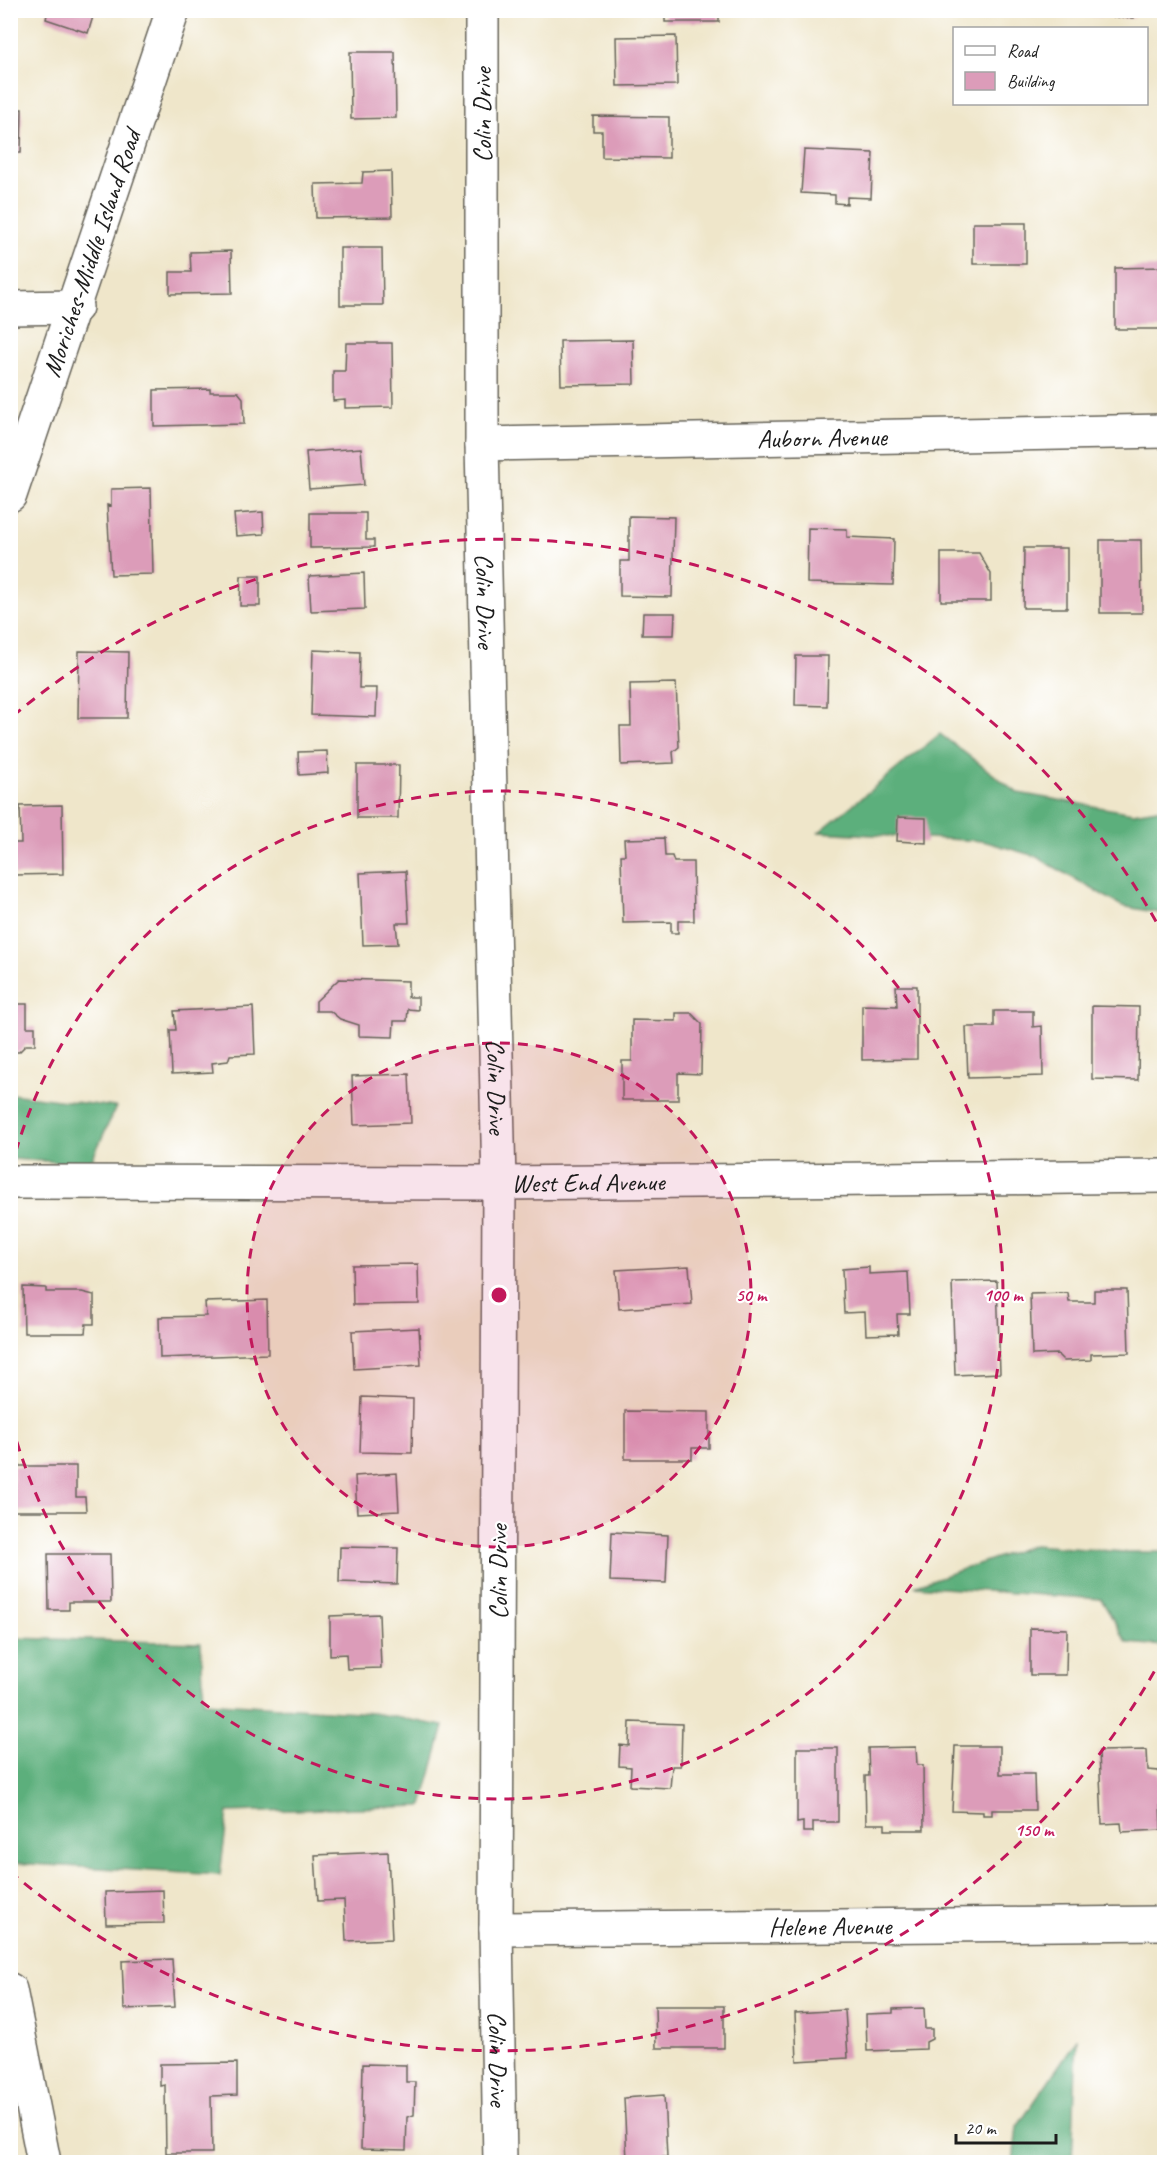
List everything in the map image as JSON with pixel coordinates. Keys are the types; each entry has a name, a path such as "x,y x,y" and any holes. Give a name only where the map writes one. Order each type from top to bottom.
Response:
{"street":[{"name":"Moriches-Middle Island Road","path":"10,495 76,307 173,10"},
{"name":"Colin Drive","path":"482,10 482,444 499,1183 496,1929 500,2163"},
{"path":"10,308 76,307"},
{"name":"Auborn Avenue","path":"482,444 1164,431"},
{"name":"West End Avenue","path":"10,1182 499,1183 1164,1176"},
{"name":"Helene Avenue","path":"496,1929 1164,1923"},
{"path":"10,1990 44,2163"}],"green space":[{"path":"940,734 1018,793 1133,813 1164,808 1164,914 1122,906 1035,856 983,841 819,832"},
{"path":"10,1094 116,1107 90,1164 11,1159"},
{"path":"1033,1545 1124,1552 1164,1552 1164,1646 1127,1643 1101,1599 914,1586"},
{"path":"11,1638 201,1643 204,1702 373,1713 444,1726 422,1806 228,1812 220,1875 13,1863 10,1851"},
{"path":"1077,2039 1072,2162 1013,2162 1017,2127"}],"building":[{"path":"48,10 95,10 88,33 46,19"},
{"path":"665,10 719,10 719,22 665,22"},
{"path":"1088,10 1135,10 1134,18 1088,16"},
{"path":"676,36 677,85 617,86 616,37"},
{"path":"350,52 395,52 396,118 351,119"},
{"path":"10,109 22,109 21,153 10,153"},
{"path":"593,116 669,117 669,158 602,157 602,131 593,131"},
{"path":"804,150 873,153 871,198 847,197 847,204 835,203 835,195 801,193"},
{"path":"391,171 392,217 316,218 315,184 362,183 363,172"},
{"path":"973,223 1026,223 1026,264 973,264"},
{"path":"340,248 382,248 383,305 340,305"},
{"path":"231,251 232,293 170,294 170,272 191,272 190,252"},
{"path":"1164,267 1164,329 1115,329 1115,268"},
{"path":"633,340 634,384 561,385 560,341"},
{"path":"346,343 392,343 393,407 345,408 345,400 333,401 333,371 345,371"},
{"path":"210,389 210,392 238,392 243,398 244,424 154,426 154,390"},
{"path":"361,448 364,485 309,489 306,452"},
{"path":"151,488 153,574 111,575 107,505 111,506 111,489"},
{"path":"263,512 264,534 236,536 234,514"},
{"path":"310,513 366,513 366,540 374,540 374,547 310,548"},
{"path":"629,516 674,517 672,597 620,596 620,561 629,561"},
{"path":"808,528 847,529 847,537 894,539 893,585 807,583"},
{"path":"1100,540 1141,540 1142,613 1100,613"},
{"path":"1024,548 1067,548 1067,608 1023,608"},
{"path":"941,553 979,553 991,574 991,601 941,601"},
{"path":"364,573 365,609 311,611 309,576"},
{"path":"241,576 260,576 260,606 240,606"},
{"path":"643,613 675,613 674,635 642,635"},
{"path":"313,650 360,652 359,688 377,688 376,717 311,715"},
{"path":"79,651 128,652 127,718 78,718"},
{"path":"796,656 828,656 827,706 795,705"},
{"path":"676,683 679,747 673,752 674,763 621,765 620,726 631,726 630,684"},
{"path":"327,751 328,773 299,775 298,752"},
{"path":"357,765 399,765 398,818 357,818"},
{"path":"62,805 63,874 14,875 14,843 21,843 20,806"},
{"path":"898,817 926,818 926,843 897,841"},
{"path":"664,838 665,856 672,856 674,862 693,862 694,921 678,921 678,933 671,933 671,922 623,923 621,855 625,855 624,839"},
{"path":"406,871 409,923 396,923 398,944 363,945 360,873"},
{"path":"339,979 408,981 408,997 418,997 418,1010 408,1009 407,1021 394,1021 393,1037 359,1036 359,1025 340,1019 330,1011 316,1011 316,1001"},
{"path":"896,986 917,986 917,1059 862,1060 862,1005 897,1006"},
{"path":"10,1004 27,1004 27,1027 35,1027 35,1045 26,1045 19,1052 10,1052"},
{"path":"1092,1006 1139,1007 1138,1080 1092,1079"},
{"path":"253,1007 255,1054 230,1055 228,1061 212,1063 213,1072 172,1074 170,1030 176,1030 174,1011"},
{"path":"994,1011 1033,1011 1033,1027 1042,1026 1043,1076 968,1078 966,1027 994,1027"},
{"path":"676,1013 691,1013 702,1024 701,1074 678,1073 678,1100 622,1100 622,1061 632,1061 632,1020 676,1021"},
{"path":"409,1074 411,1123 354,1125 352,1076"},
{"path":"418,1264 419,1304 353,1305 352,1265"},
{"path":"689,1266 692,1304 619,1309 616,1270"},
{"path":"869,1267 869,1274 908,1272 910,1314 897,1314 898,1334 866,1335 865,1312 844,1313 842,1269"},
{"path":"997,1281 1000,1373 955,1375 952,1282"},
{"path":"23,1287 46,1288 46,1292 82,1292 94,1295 94,1324 86,1324 85,1333 24,1333"},
{"path":"1094,1290 1127,1290 1129,1353 1091,1354 1091,1360 1064,1361 1057,1354 1032,1355 1030,1294 1068,1293 1069,1302 1094,1302"},
{"path":"267,1300 268,1354 160,1358 159,1317 206,1316 205,1302"},
{"path":"419,1328 421,1365 354,1369 352,1331"},
{"path":"362,1397 413,1399 412,1453 360,1452"},
{"path":"625,1411 709,1412 709,1448 692,1448 692,1459 625,1459"},
{"path":"13,1466 76,1466 76,1497 85,1497 86,1511 13,1511"},
{"path":"397,1473 399,1511 357,1513 355,1476"},
{"path":"612,1532 668,1535 666,1583 610,1581"},
{"path":"340,1547 398,1548 397,1584 339,1582"},
{"path":"48,1554 110,1554 111,1602 69,1602 69,1610 49,1610"},
{"path":"379,1614 381,1668 347,1669 346,1654 330,1655 330,1616"},
{"path":"1030,1628 1067,1629 1066,1675 1030,1675"},
{"path":"630,1722 682,1724 681,1766 672,1766 670,1788 630,1786 631,1767 619,1766 620,1745 629,1746"},
{"path":"955,1746 1000,1746 1000,1774 1034,1774 1035,1810 992,1810 992,1815 983,1815 983,1812 952,1811"},
{"path":"916,1747 917,1765 923,1765 924,1830 885,1830 885,1824 866,1824 865,1776 869,1776 868,1748"},
{"path":"797,1748 838,1748 838,1822 813,1822 813,1832 803,1832 803,1822 797,1823"},
{"path":"1147,1750 1148,1770 1159,1771 1161,1830 1122,1832 1121,1823 1102,1824 1099,1751"},
{"path":"388,1852 392,1939 346,1941 344,1900 318,1901 315,1855"},
{"path":"163,1890 164,1923 106,1924 105,1892"},
{"path":"172,1959 175,2007 124,2009 122,1961"},
{"path":"655,2006 724,2006 724,2048 656,2048"},
{"path":"924,2008 925,2029 932,2029 932,2039 926,2042 926,2049 867,2051 866,2014 893,2013 893,2009"},
{"path":"845,2010 848,2058 797,2061 795,2013"},
{"path":"237,2063 237,2095 211,2096 212,2153 166,2153 165,2085 160,2086 160,2064"},
{"path":"363,2064 406,2065 406,2082 415,2082 414,2115 407,2117 406,2150 361,2149"},
{"path":"664,2095 667,2157 627,2160 624,2098"}]}
